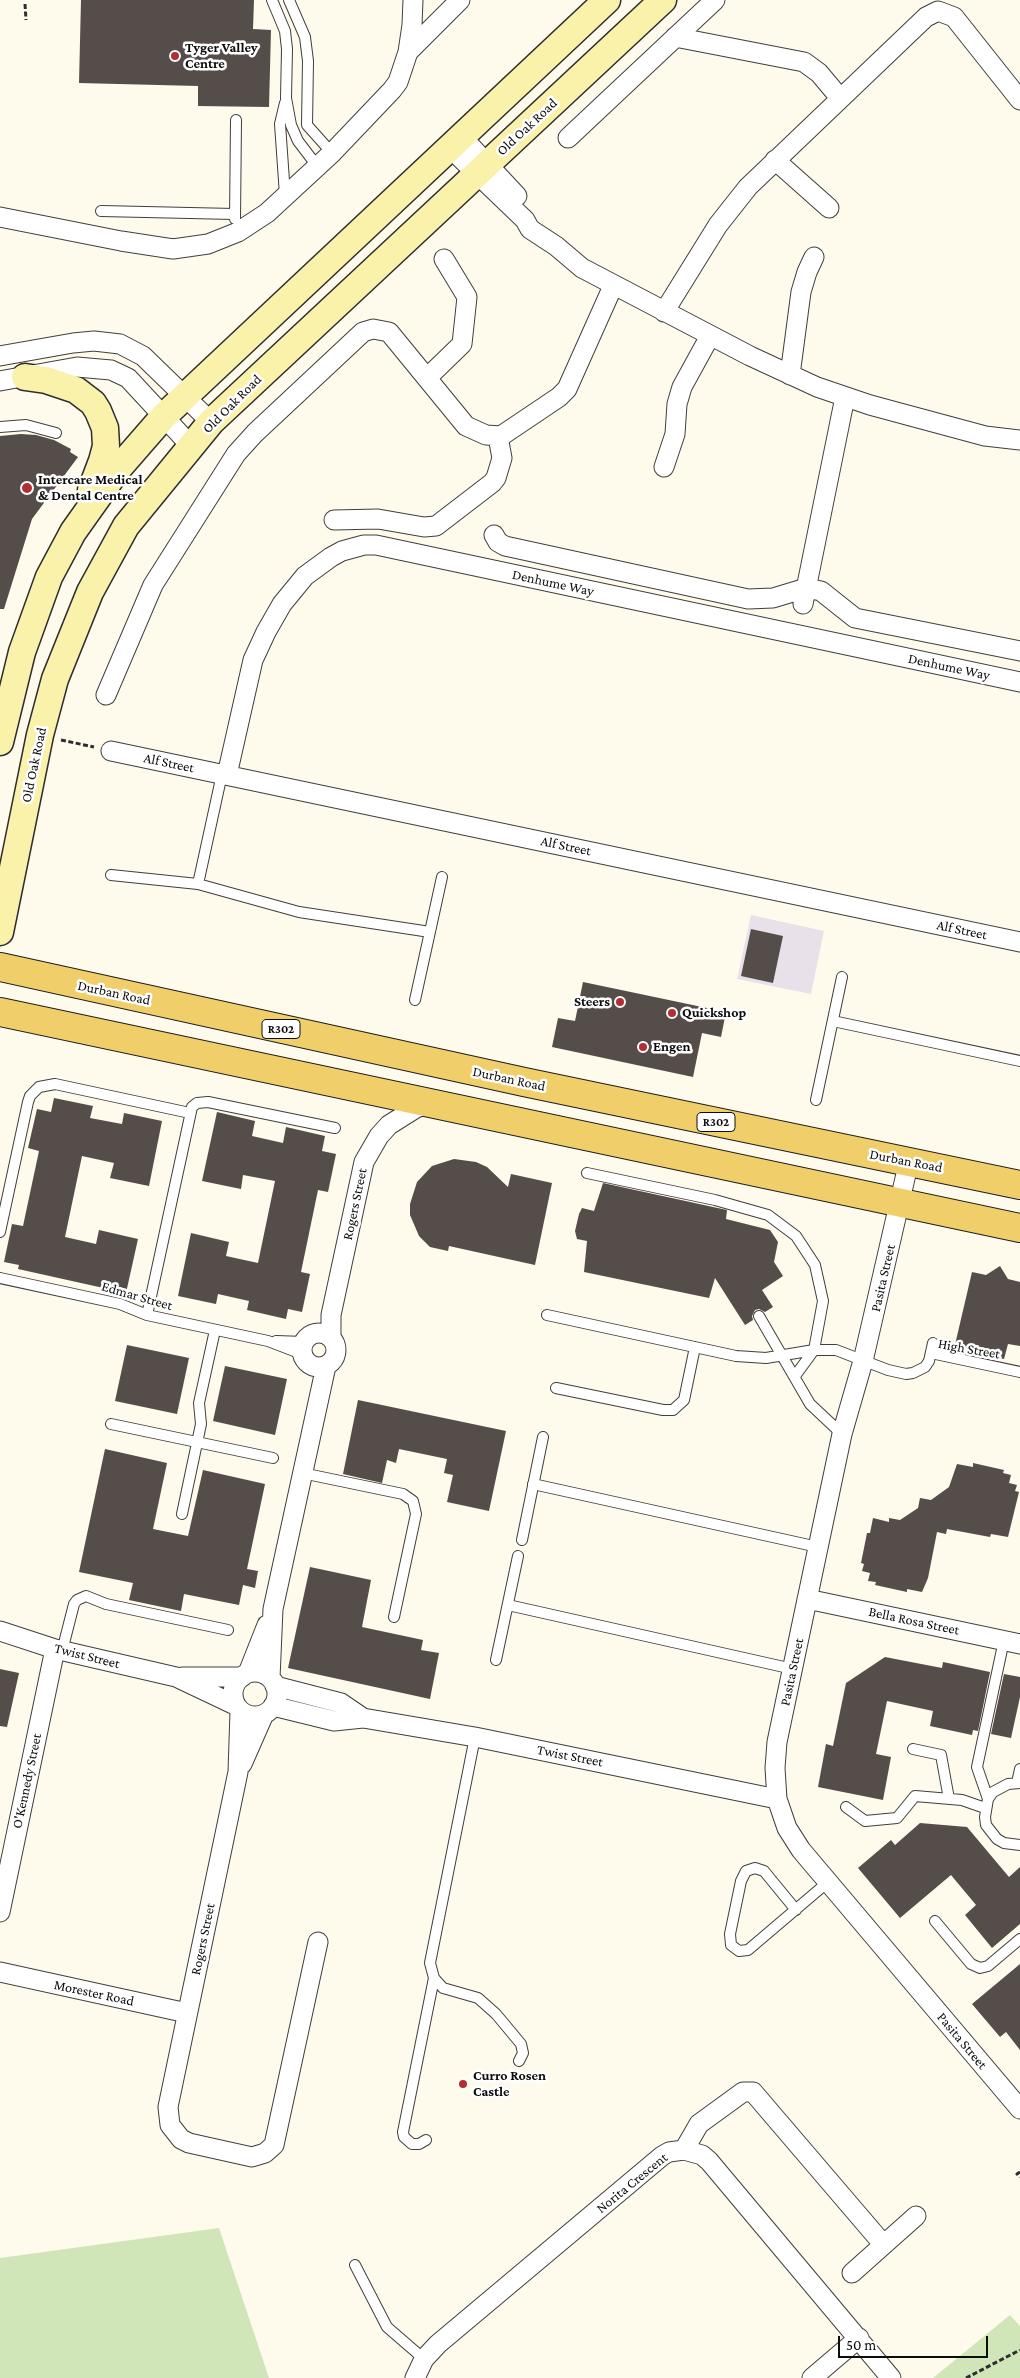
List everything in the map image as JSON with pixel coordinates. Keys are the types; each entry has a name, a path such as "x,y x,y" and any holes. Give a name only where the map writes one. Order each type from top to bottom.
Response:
{"main road":[{"path":"73,532 117,470 164,416 607,0"},
{"name":"Old Oak Road","path":"0,932 40,735 55,679 76,623 101,570 126,526 211,422 662,0"},
{"path":"0,742 22,652 50,577 73,532 102,462 106,441 104,423 92,403 79,392 46,380 12,379"},
{"name":"Durban Road","path":"0,967 524,1082 1020,1185"},
{"path":"0,1012 1020,1228"}],"street":[{"path":"0,217 121,241 173,248 208,244 236,223 253,224 332,152 398,82 408,52 412,0"},
{"path":"408,52 460,0"},
{"path":"568,138 714,0"},
{"path":"664,312 718,225 748,187 926,16 938,12 950,14 958,21 1020,100"},
{"path":"675,38 804,62 819,73 840,98"},
{"path":"456,143 541,222 556,246 582,268 613,286 790,375 845,397 940,425 985,436 1020,440"},
{"path":"775,160 829,208"},
{"path":"790,375 802,292 807,272 814,258"},
{"path":"428,378 462,344 467,297 444,259"},
{"path":"106,695 153,585 236,454 255,433 368,330 384,330 392,334 466,426 473,430 498,437 508,434 567,390 613,286"},
{"path":"664,467 675,434 682,387 710,336"},
{"path":"0,356 94,341 120,344 143,356 211,422"},
{"path":"0,349 30,352"},
{"path":"12,379 78,367 111,370 128,378 191,446"},
{"path":"805,596 845,397"},
{"path":"334,520 378,519 424,527 436,526 496,478 502,458 498,437"},
{"path":"494,534 498,542 505,546 748,599 805,596 821,591 855,618 1020,651"},
{"name":"Denhume Way","path":"225,775 254,660 266,632 282,604 305,576 331,557 347,549 364,545 376,545 1020,682"},
{"name":"Alf Street","path":"112,751 1020,942"},
{"name":"Rogers Street","path":"331,1337 331,1315 364,1162 378,1136 389,1125 416,1108 432,1103"},
{"name":"Pasita Street","path":"909,1161 863,1360 842,1434 807,1598 778,1742 775,1768 777,1799 794,1840 1020,2109"},
{"path":"245,1675 273,1609 315,1412 312,1357 313,1334 325,1334 331,1337 335,1344 336,1354 331,1362 312,1357"},
{"name":"Bella Rosa Street","path":"807,1598 1012,1642"},
{"path":"273,1609 273,1682 277,1696 269,1710 252,1716 238,1708 233,1692 237,1681 245,1675 260,1673 273,1682"},
{"name":"Twist Street","path":"0,1631 58,1650 176,1677 238,1708"},
{"name":"O'Kennedy Street","path":"0,1912 58,1650"},
{"name":"Twist Street","path":"176,1677 245,1675"},
{"name":"Twist Street","path":"273,1682 341,1702 363,1718"},
{"name":"Rogers Street","path":"238,1708 238,1772 168,2107 170,2125 181,2139 189,2143 252,2157 265,2153 270,2149 276,2139 318,1942"},
{"name":"Rogers Street","path":"238,1772 269,1710"},
{"name":"Twist Street","path":"269,1710 334,1721 363,1718 475,1737 777,1799"},
{"name":"Morester Road","path":"0,1972 188,2013"},
{"path":"684,2150 699,2124 743,2092 753,2092 884,2244"},
{"name":"Norita Crescent","path":"415,2378 424,2358 662,2156 684,2150 702,2155 709,2161 860,2338 891,2378"},
{"path":"852,2273 916,2216"},
{"path":"812,2378 860,2338"}],"lane":[{"path":"272,0 285,31 288,49 286,98 280,124 285,196"},
{"path":"289,0 305,38 308,61 307,125 332,152"},
{"path":"286,98 291,125 296,138 317,166"},
{"path":"100,211 236,223 236,120"},
{"path":"0,427 26,425 56,433"},
{"path":"198,884 225,775"},
{"path":"111,875 198,884 287,910 430,932"},
{"path":"415,1000 442,877"},
{"path":"816,1100 842,977"},
{"path":"833,1021 1020,1061"},
{"path":"0,1232 28,1102 34,1091 39,1087 55,1084 190,1113"},
{"path":"147,1315 190,1113 197,1103 208,1102 335,1128"},
{"path":"587,1173 715,1200 768,1215 788,1228 810,1254 819,1277 822,1314 814,1350 794,1376"},
{"name":"Edmar Street","path":"0,1278 120,1304 147,1315 268,1341 312,1357"},
{"name":"High Street","path":"547,1315 736,1356 766,1358 814,1350 836,1350 888,1370 913,1373 925,1367 932,1348 1020,1372"},
{"path":"759,1316 810,1404 842,1434"},
{"path":"182,1514 201,1424 199,1404 215,1330"},
{"path":"556,1388 662,1410 673,1410 684,1400 695,1347"},
{"path":"111,1424 273,1458"},
{"path":"522,1540 543,1437"},
{"path":"302,1473 403,1494 413,1501 416,1514 394,1617"},
{"path":"533,1484 818,1547"},
{"path":"496,1660 518,1556"},
{"path":"58,1650 74,1604 77,1600 86,1596 106,1604 228,1630"},
{"path":"508,1605 793,1669"},
{"path":"1012,1642 978,1767 986,1804 986,1825 997,1839 1004,1844 1020,1845"},
{"path":"426,2140 419,2144 412,2144 407,2141 402,2132 434,1978 430,1955 475,1737"},
{"path":"913,1749 941,1755 949,1799"},
{"path":"986,1804 1000,1787 1019,1783 1020,1769"},
{"path":"846,1807 861,1820 871,1821 896,1818 915,1796 986,1804"},
{"path":"796,1910 764,1871 755,1868 746,1871 741,1881 730,1934 731,1945 739,1951 748,1950 796,1910 828,1882"},
{"path":"935,1921 971,1964 980,1968 988,1966 1020,1939"},
{"path":"434,1978 443,1988 471,1995 483,2001 521,2044 523,2053 519,2061"},
{"path":"356,2265 387,2327 424,2358"}],"path":[{"path":"25,4 26,20"},
{"path":"40,735 112,751"},
{"path":"1020,2172 1017,2174 1020,2177"},
{"path":"966,2378 1020,2350"}],"shaded area":[{"path":"751,915 824,931 811,994 737,979"}],"green space":[{"path":"219,2228 269,2378 0,2378 0,2258"},
{"path":"1010,2315 1020,2326 1020,2378 933,2378"}],"building":[{"name":"Tyger Valley Centre","path":"81,0 254,0 253,29 271,30 269,107 198,106 198,86 79,83"},
{"name":"Intercare Medical & Dental Centre","path":"36,435 54,440 71,449 70,452 78,457 32,519 4,609 0,609 0,436"},
{"path":"751,929 783,936 773,983 741,976"},
{"path":"583,982 726,1012 721,1037 702,1033 693,1077 552,1047 558,1018 575,1021"},
{"path":"54,1098 93,1106 90,1118 122,1124 124,1113 162,1121 149,1186 110,1178 114,1163 82,1156 65,1237 96,1244 99,1230 138,1239 126,1293 18,1269 19,1265 4,1262 12,1224 23,1226 39,1151 28,1148 37,1109 51,1112"},
{"path":"217,1112 255,1121 252,1136 283,1143 286,1127 325,1136 322,1151 336,1154 328,1192 318,1190 301,1272 310,1274 302,1312 288,1309 286,1319 247,1310 249,1301 218,1294 216,1304 178,1296 191,1233 229,1242 226,1256 258,1263 275,1181 243,1175 241,1189 202,1181"},
{"path":"454,1159 476,1162 487,1167 508,1187 511,1174 552,1183 535,1265 449,1246 448,1251 430,1247 419,1236 410,1215 410,1204 417,1182 432,1166"},
{"path":"603,1183 727,1210 726,1219 770,1230 778,1242 774,1262 783,1276 762,1290 773,1307 765,1312 759,1309 755,1310 752,1316 753,1320 745,1325 715,1278 709,1298 584,1272 587,1241 577,1239 575,1231 582,1208 594,1211"},
{"path":"1000,1266 1008,1279 1020,1282 1020,1346 1008,1344 1004,1359 954,1349 972,1272 986,1275"},
{"path":"127,1345 189,1358 177,1414 115,1401"},
{"path":"225,1366 287,1379 275,1435 213,1421"},
{"path":"358,1400 506,1431 489,1511 447,1502 453,1475 444,1473 447,1459 399,1449 396,1463 387,1460 382,1483 343,1474"},
{"path":"105,1449 167,1463 153,1529 188,1536 203,1470 265,1484 247,1569 258,1571 255,1588 243,1585 239,1605 184,1594 181,1611 129,1600 133,1583 79,1572"},
{"path":"973,1463 1004,1470 1003,1473 1011,1475 1009,1483 1017,1485 1015,1491 1019,1492 1008,1537 991,1534 990,1537 947,1529 946,1534 937,1532 928,1578 922,1592 907,1589 907,1592 875,1585 876,1582 868,1581 870,1573 862,1571 864,1564 861,1563 867,1533 870,1533 873,1518 889,1522 889,1518 900,1520 918,1508 920,1498 931,1500 949,1487 957,1464 973,1467"},
{"path":"310,1567 371,1580 362,1627 423,1640 421,1650 439,1653 430,1699 288,1668"},
{"path":"885,1657 942,1668 943,1662 990,1672 978,1731 973,1730 972,1735 930,1726 933,1711 887,1701 876,1754 891,1757 883,1800 818,1787 826,1744 833,1746 846,1683"},
{"path":"0,1669 19,1673 7,1727 0,1726"},
{"path":"1004,1674 1020,1677 1020,1697 1011,1738 991,1734"},
{"path":"920,1823 967,1827 1009,1877 1020,1867 1020,1924 992,1948 965,1915 976,1905 951,1875 900,1918 858,1868 891,1840 895,1845"},
{"path":"1020,1964 1020,2050 1006,2032 1000,2037 972,2004"}],"place":[{"name":"Tyger Valley Centre","path":"175,56"},
{"name":"Intercare Medical & Dental Centre","path":"27,488"},
{"name":"Steers","path":"620,1002"},
{"name":"Quickshop","path":"672,1013"},
{"name":"Engen","path":"643,1047"},
{"name":"Curro Rosen Castle","path":"463,2084"}]}
